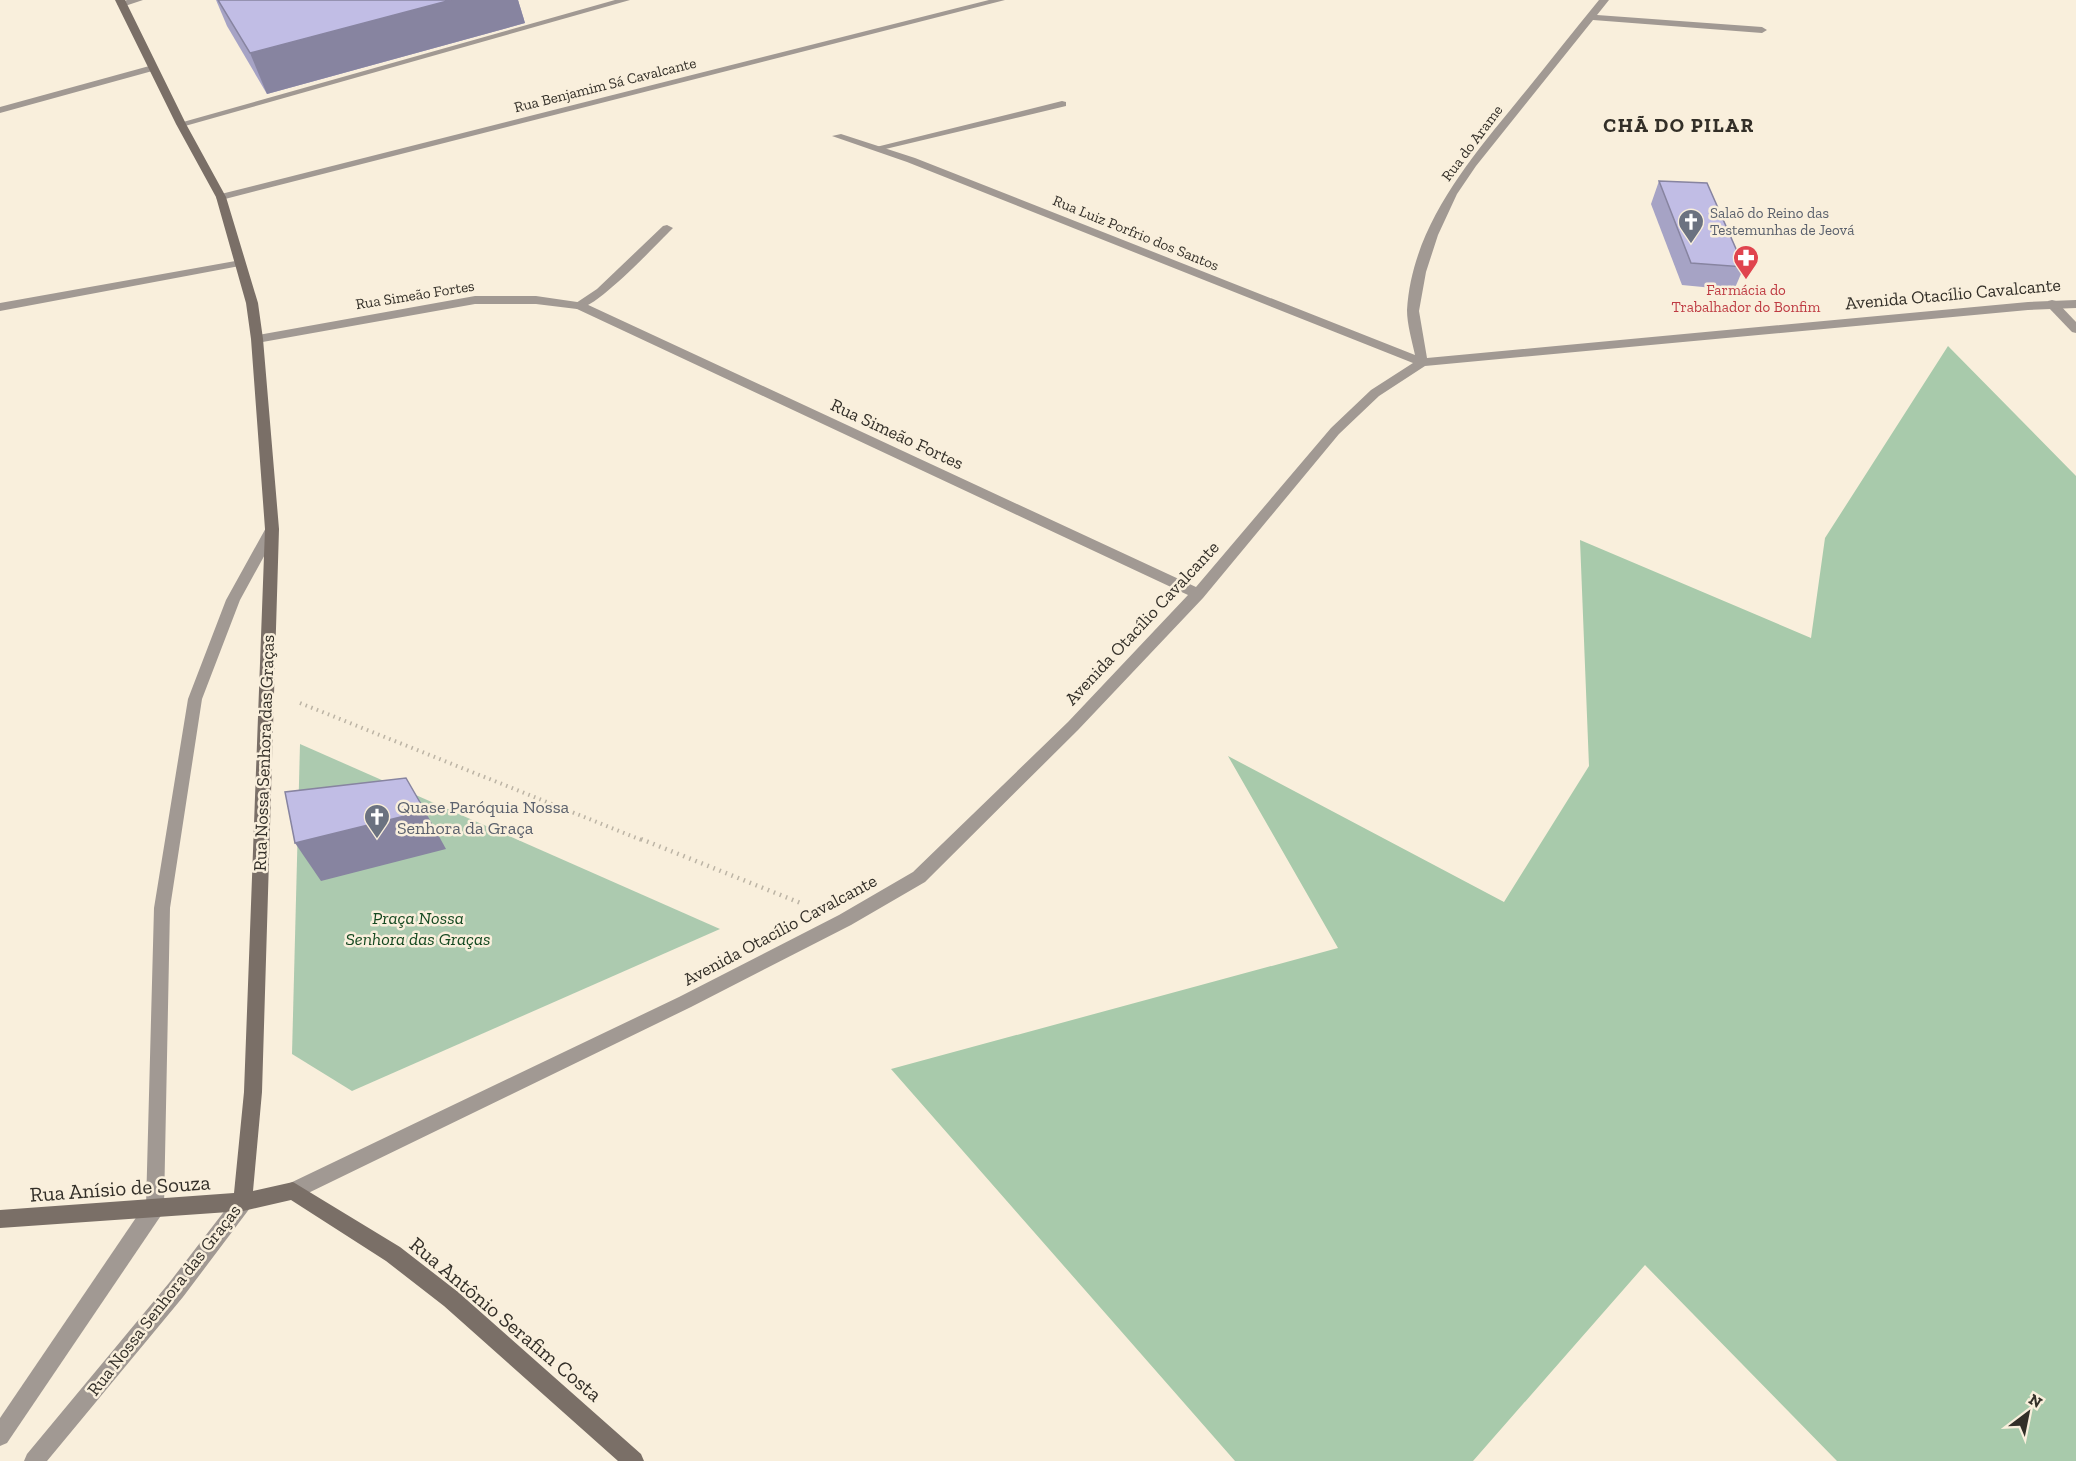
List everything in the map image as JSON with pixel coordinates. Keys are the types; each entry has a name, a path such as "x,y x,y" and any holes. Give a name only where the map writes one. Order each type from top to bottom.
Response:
{"main road":[{"name":"Rua Nossa Senhora das Graças","path":"121,2 181,124 221,197 252,303 257,339 272,529 253,1092 243,1202"},
{"path":"243,1202 293,1191"},
{"name":"Rua Antônio Serafim Costa","path":"293,1191 393,1254 451,1299 634,1461"},
{"name":"Rua Anísio de Souza","path":"0,1219 243,1202"}],"street":[{"path":"121,2 138,0"},
{"path":"181,124 625,0"},
{"name":"Rua Benjamim Sá Cavalcante","path":"221,197 997,0"},
{"name":"Rua do Arame","path":"1422,362 1413,311 1420,272 1442,215 1472,164 1604,0"},
{"path":"1591,16 1762,30"},
{"path":"0,110 153,68"},
{"path":"878,148 1062,104"},
{"name":"Rua Luiz Porfrio dos Santos","path":"837,136 878,148 1422,362"},
{"path":"580,306 601,291 667,228"},
{"path":"0,307 241,262"},
{"name":"Rua Simeão Fortes","path":"257,339 475,300 536,300 580,306 1198,594"},
{"path":"2052,304 2076,329"},
{"name":"Avenida Otacílio Cavalcante","path":"293,1191 685,1002 845,920 919,877 1073,726 1198,594 1335,431 1375,393 1422,362 2052,304 2076,304"},
{"path":"0,1436 155,1207 162,908 195,699 233,600 272,529"},
{"name":"Rua Nossa Senhora das Graças","path":"34,1461 176,1290 243,1202"}],"path":[{"path":"266,690 845,920"}],"green space":[{"path":"1948,346 2076,476 2076,1461 1837,1461 1645,1265 1473,1461 1235,1461 891,1069 1338,948 1228,756 1504,902 1589,766 1580,540 1811,638 1825,538"},
{"name":"Praça Nossa Senhora das Graças","path":"300,744 720,929 352,1091 292,1054"}],"building":[{"path":"218,0 451,0 250,53"},
{"path":"1659,181 1707,183 1744,267 1691,263"},
{"path":"406,778 425,811 295,843 285,792"}],"place":[{"name":"Salaõ do Reino das Testemunhas de Jeová","path":"1691,245"},
{"name":"Farmácia do Trabalhador do Bonfim","path":"1746,281"},
{"name":"Quase Paróquia Nossa Senhora da Graça","path":"377,840"}],"district":[{"name":"CHÃ DO PILAR","path":"1679,125"}]}
